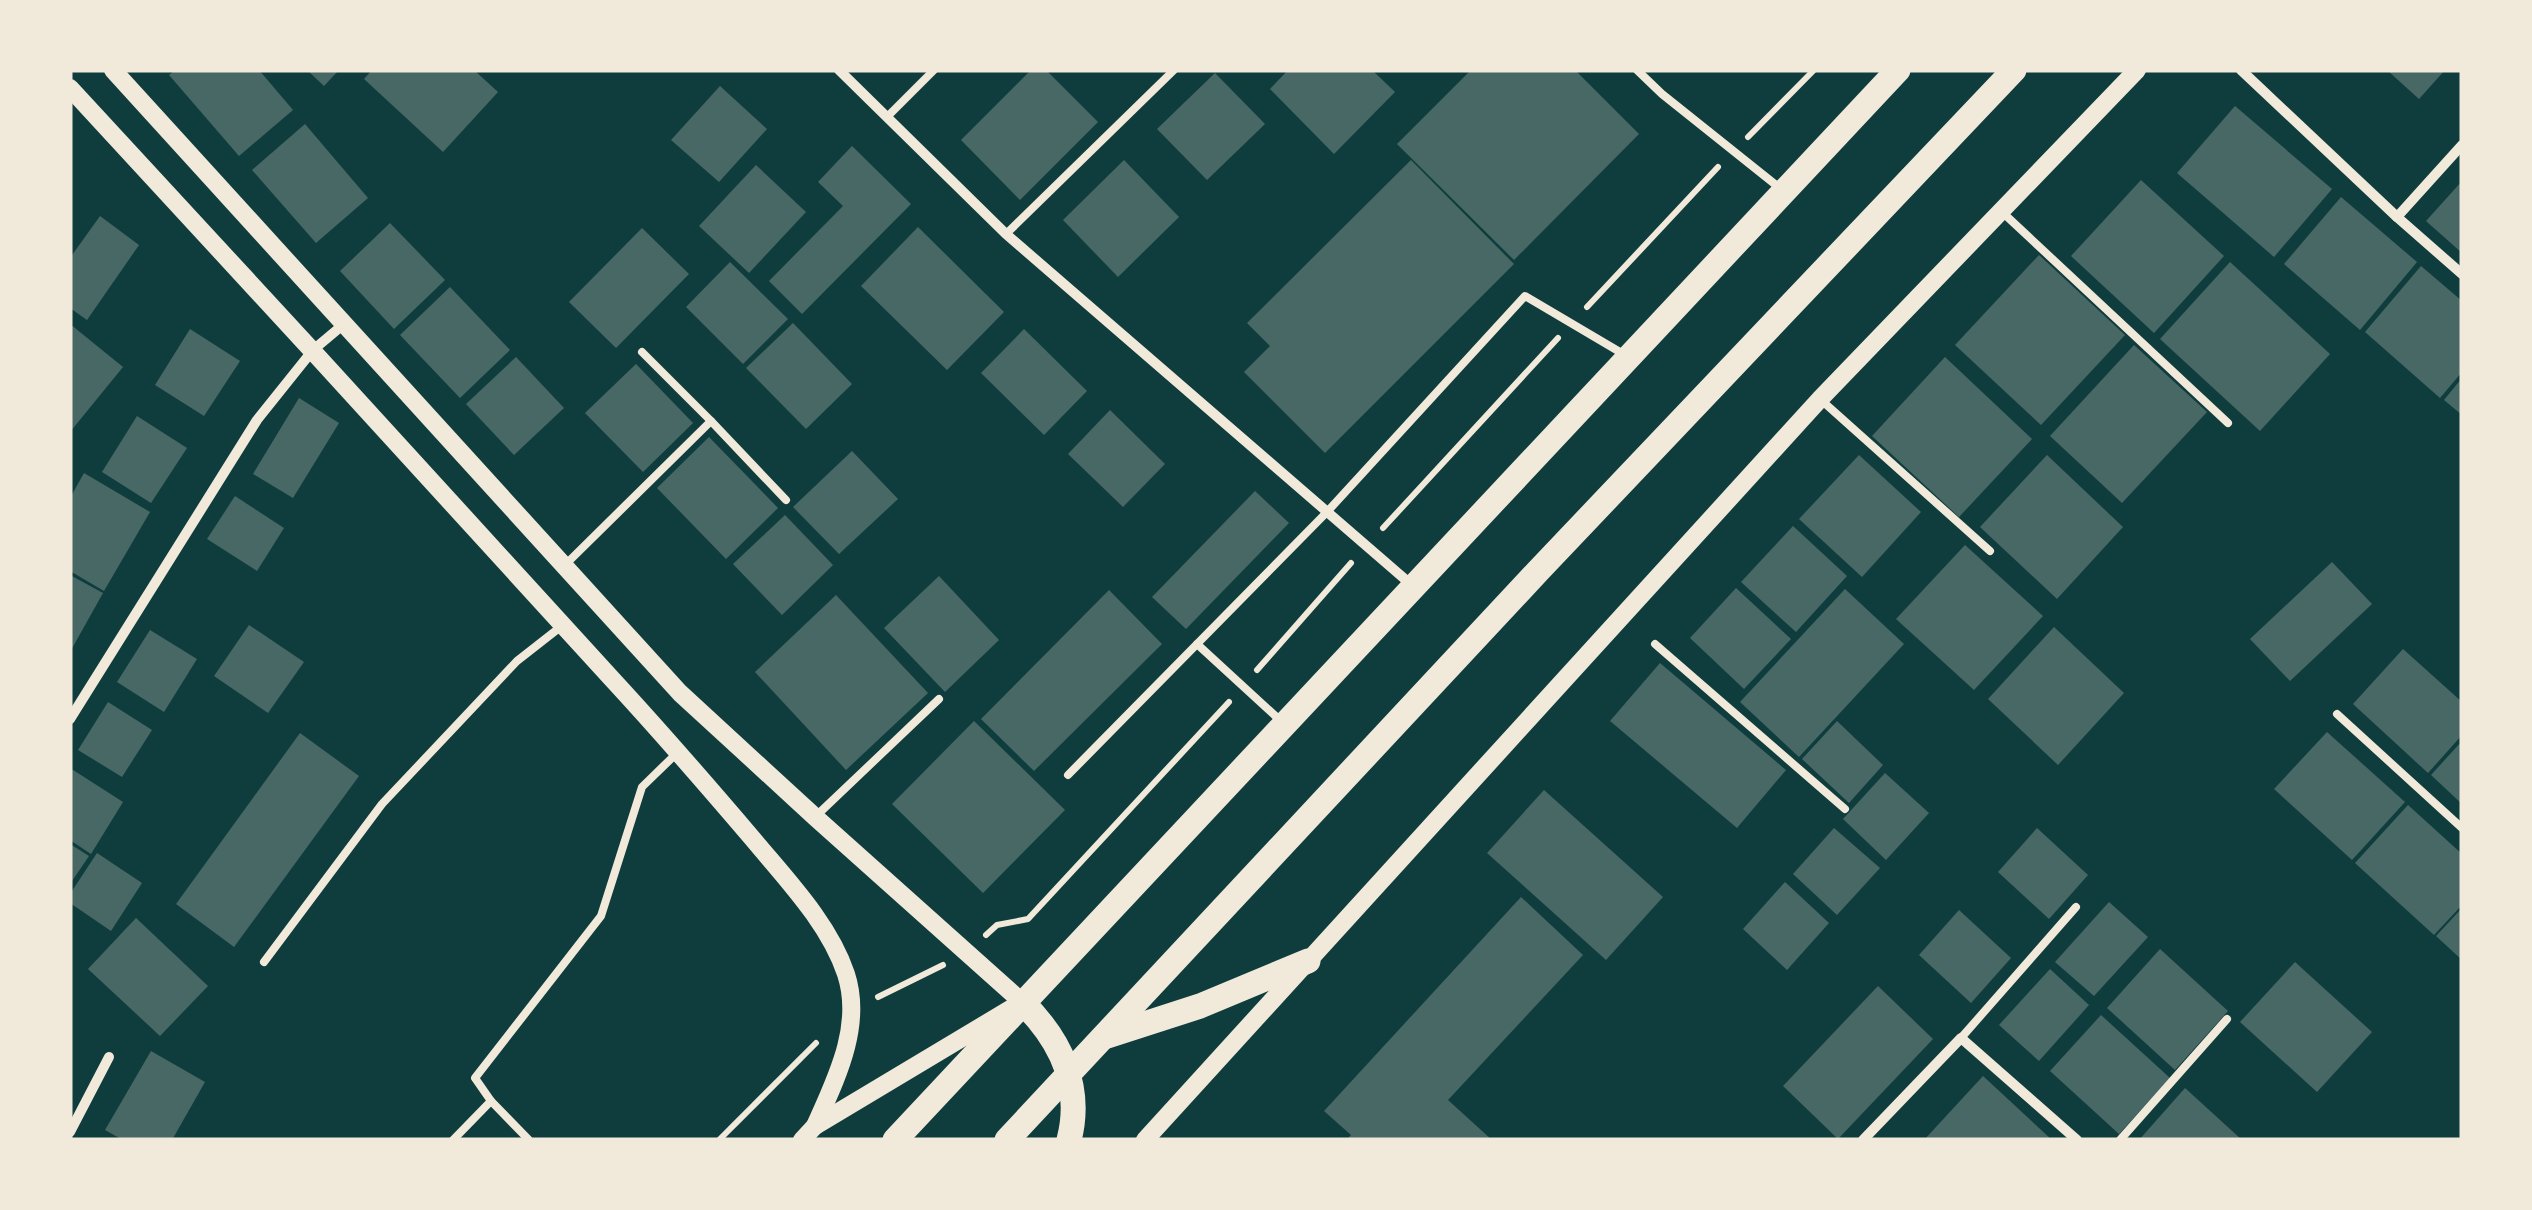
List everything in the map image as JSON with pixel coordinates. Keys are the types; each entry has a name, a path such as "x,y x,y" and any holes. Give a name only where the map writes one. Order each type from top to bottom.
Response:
{"main road":[{"path":"895,1140 1898,70"},
{"path":"1007,1140 1539,570 2014,70"},
{"path":"1102,1037 1200,1006 1308,961"},
{"path":"1022,1002 1052,1036 1070,1073 1068,1140"}],"street":[{"path":"113,70 680,693 1022,1002 809,1133"},
{"path":"839,70 1006,234 1414,587"},
{"path":"1147,1139 1820,400 2137,70"},
{"path":"2240,70 2462,274"},
{"path":"70,88 678,752 783,875 829,938 845,972 852,1010 844,1056 809,1133"},
{"path":"2397,217 2462,145"},
{"path":"70,718 256,420 313,350 344,324"},
{"path":"1863,1140 1962,1038 2077,1140"},
{"path":"70,1132 108,1057"}],"lane":[{"path":"888,116 934,70"},
{"path":"1006,234 1174,70"},
{"path":"1637,70 1784,192"},
{"path":"2001,211 2228,423"},
{"path":"1068,775 1327,512 1525,296 1629,358"},
{"path":"642,352 786,500"},
{"path":"1820,400 1990,550"},
{"path":"564,566 711,421"},
{"path":"264,962 382,804 517,661 563,624"},
{"path":"1197,644 1285,724"},
{"path":"1655,644 1845,809"},
{"path":"815,818 940,699"},
{"path":"2337,714 2462,828"},
{"path":"529,1140 491,1101 475,1078 601,916 642,787 678,752"},
{"path":"1962,1038 2076,906"},
{"path":"2120,1140 2228,1019"},
{"path":"452,1140 491,1101"}],"path":[{"path":"719,1140 780,1076 852,1010 968,952 997,925 1028,919 1571,324 1814,70"}],"building":[{"path":"175,70 259,70 293,110 239,156 169,75"},
{"path":"307,70 339,70 324,86"},
{"path":"372,70 474,70 498,92 443,152 364,79"},
{"path":"1031,70 1046,70 1098,122 1020,200 961,140"},
{"path":"1288,70 1372,70 1395,92 1334,154 1270,89"},
{"path":"1471,70 1575,70 1639,134 1514,260 1397,144"},
{"path":"2387,70 2445,70 2419,99"},
{"path":"1215,73 1265,124 1207,180 1157,129"},
{"path":"720,86 767,129 719,182 671,140"},
{"path":"2235,106 2332,189 2274,257 2177,173"},
{"path":"305,124 368,198 316,243 252,170"},
{"path":"852,146 911,204 802,314 769,281 843,206 818,182"},
{"path":"1124,160 1179,217 1118,277 1063,220"},
{"path":"1411,160 1514,264 1325,453 1244,372 1270,346 1247,323"},
{"path":"756,165 806,212 749,273 699,226"},
{"path":"2141,180 2224,256 2154,333 2071,256"},
{"path":"2462,181 2462,253 2426,221"},
{"path":"2341,197 2417,262 2360,330 2284,264"},
{"path":"100,216 139,245 87,320 70,308 70,258"},
{"path":"390,223 445,280 394,329 340,271"},
{"path":"918,227 1004,312 947,370 861,286"},
{"path":"642,228 689,274 616,348 569,302"},
{"path":"2039,255 2125,335 2041,425 1955,345"},
{"path":"730,262 788,319 743,364 686,307"},
{"path":"2230,262 2330,354 2260,431 2160,339"},
{"path":"2421,266 2462,301 2462,372 2440,398 2365,332"},
{"path":"450,287 510,350 460,398 400,335"},
{"path":"793,323 852,384 806,429 746,368"},
{"path":"70,324 123,367 70,432"},
{"path":"190,329 240,361 204,416 155,385"},
{"path":"1024,329 1087,391 1044,435 981,373"},
{"path":"2134,345 2207,412 2122,503 2050,436"},
{"path":"516,357 564,408 514,455 466,404"},
{"path":"1945,357 2032,439 1959,517 1872,436"},
{"path":"636,364 693,423 643,472 585,413"},
{"path":"2462,378 2462,415 2444,400"},
{"path":"299,398 339,423 293,498 253,474"},
{"path":"1110,410 1165,464 1123,507 1068,454"},
{"path":"137,416 187,448 151,503 102,472"},
{"path":"709,437 778,508 726,559 657,488"},
{"path":"852,451 898,499 839,554 793,507"},
{"path":"1859,455 1921,512 1862,577 1799,519"},
{"path":"2047,455 2123,527 2057,599 1980,527"},
{"path":"84,473 150,512 104,591 70,571 70,498"},
{"path":"1255,491 1289,523 1186,629 1152,597"},
{"path":"235,496 284,528 257,571 207,539"},
{"path":"785,515 833,565 782,615 733,564"},
{"path":"1793,526 1847,576 1796,632 1741,582"},
{"path":"1965,545 2043,616 1974,690 1896,619"},
{"path":"2332,562 2372,604 2290,681 2250,639"},
{"path":"70,575 103,593 70,652"},
{"path":"939,576 999,640 945,692 884,628"},
{"path":"1736,588 1791,639 1744,689 1690,638"},
{"path":"1845,589 1904,644 1799,757 1740,702"},
{"path":"1109,590 1162,644 1034,771 981,719"},
{"path":"836,595 928,693 846,770 755,672"},
{"path":"249,625 304,662 268,713 214,676"},
{"path":"2054,627 2124,693 2058,765 1988,699"},
{"path":"150,630 197,659 164,712 117,682"},
{"path":"2403,649 2462,702 2462,735 2428,773 2353,704"},
{"path":"1660,663 1786,770 1737,828 1610,721"},
{"path":"108,702 152,730 122,777 78,750"},
{"path":"974,721 1065,810 983,893 892,804"},
{"path":"1837,721 1883,765 1849,803 1802,759"},
{"path":"2327,732 2405,802 2352,860 2274,789"},
{"path":"300,733 359,776 234,947 176,904"},
{"path":"2462,741 2462,804 2431,775"},
{"path":"70,768 123,802 91,854 70,840"},
{"path":"1885,773 1929,813 1886,860 1843,819"},
{"path":"1544,790 1663,897 1606,960 1487,853"},
{"path":"2408,805 2462,854 2462,905 2434,935 2355,863"},
{"path":"1834,828 1880,868 1837,915 1793,874"},
{"path":"2037,828 2088,875 2049,919 1998,872"},
{"path":"70,844 89,856 70,884"},
{"path":"97,853 142,883 111,931 70,903 70,894"},
{"path":"1785,882 1829,923 1787,970 1743,929"},
{"path":"1521,897 1583,955 1448,1100 1492,1140 1346,1140 1351,1135 1324,1111"},
{"path":"2109,902 2148,937 2094,996 2055,962"},
{"path":"2462,908 2462,960 2436,936"},
{"path":"1959,910 2011,958 1971,1003 1919,955"},
{"path":"136,918 208,986 160,1036 88,969"},
{"path":"2160,949 2228,1011 2175,1070 2107,1008"},
{"path":"2295,962 2372,1032 2317,1092 2240,1022"},
{"path":"2050,969 2089,1005 2039,1061 1999,1025"},
{"path":"1878,986 1933,1039 1838,1139 1783,1086"},
{"path":"2101,1015 2170,1078 2119,1134 2050,1071"},
{"path":"151,1051 205,1082 172,1140 123,1140 105,1130"},
{"path":"1983,1076 2052,1140 1924,1140"},
{"path":"2185,1088 2242,1140 2139,1140"}]}
